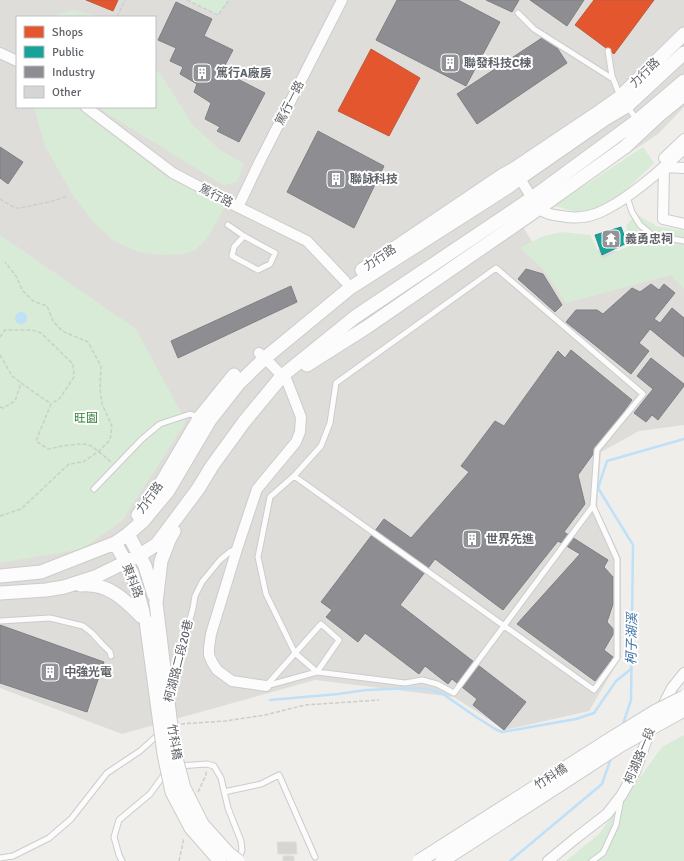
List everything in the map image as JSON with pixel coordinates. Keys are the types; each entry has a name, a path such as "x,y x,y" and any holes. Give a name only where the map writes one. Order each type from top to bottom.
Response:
{"street":[{"name":"篤行一路","path":"238,207 342,0"},
{"name":"力行路","path":"0,576 41,572 116,543 128,534 143,521 168,491 210,420 262,355 345,281 503,175 517,173 605,119 684,34"},
{"path":"0,53 16,61"},
{"name":"力行路","path":"623,101 684,53"},
{"path":"156,603 161,562 170,538 212,466 244,422 271,389 284,378 298,371 367,327 531,214 535,203 625,147 641,125 684,81"},
{"path":"641,125 658,116 684,95"},
{"name":"篤行路","path":"87,108 173,173 308,241 345,281"},
{"path":"627,196 631,189 684,139"},
{"path":"517,173 541,211 565,216 580,217 594,215 627,196 684,149"},
{"path":"664,167 684,168"},
{"path":"664,167 664,219 684,224"},
{"name":"力行路","path":"128,534 134,520 160,485 200,417 233,376 350,288 508,187 517,173"},
{"path":"262,355 284,378 301,417 300,432 296,442 257,489 211,634 209,648 212,662 217,670 232,681 266,686"},
{"path":"64,587 95,577 140,555 157,544 198,490"},
{"name":"東科路","path":"128,534 145,566 156,603"},
{"name":"東科路","path":"116,543 132,573 146,620"},
{"path":"0,593 46,590 83,585 96,586 110,590 124,600 146,620"},
{"name":"竹科橋","path":"156,603 174,751 184,788 202,824 229,854 238,861"},
{"name":"竹科橋","path":"146,620 164,754 172,792 190,828 220,861"},
{"name":"柯湖路一段","path":"548,861 607,814 621,796 635,772 652,725 672,688 684,672"},
{"name":"竹科橋","path":"420,861 612,738 684,697"},
{"name":"竹科橋","path":"442,861 620,745 684,710"}],"lane":[{"path":"518,13 534,29 613,79"},
{"path":"608,51 613,79 623,101 641,125"},
{"path":"627,196 632,212 640,225 652,235 684,241"},
{"path":"228,225 274,253 270,264 258,270 232,256 234,247 244,236"},
{"path":"294,476 594,690 617,658 617,559 593,506 596,450 643,394 496,268 336,383 330,423 321,446 294,476 270,498 258,557 266,594 295,653 317,672"},
{"path":"94,489 142,439 160,424 190,414 200,417"},
{"path":"266,686 317,672 405,683 422,680 437,684 454,693 593,506"},
{"name":"柯湖路二段20巷","path":"170,766 166,713 195,596 202,582 220,560 231,551 237,549"},
{"path":"0,621 50,618 83,626 92,633 110,652 111,656"},
{"path":"266,686 321,624 339,640 317,672"},
{"path":"0,858 13,856 49,838 71,819 107,773 140,751 166,726"},
{"path":"122,861 114,837 119,820 150,794 170,766 207,764 214,766 221,778 228,808 241,841 242,850 238,861"},
{"path":"224,792 261,784 279,775 315,857"},
{"path":"592,861 603,853 616,825 621,796"}],"path":[{"path":"117,16 125,0"},
{"path":"187,0 218,15 229,0"},
{"path":"0,199 15,208 20,208 53,201 67,196"},
{"path":"0,516 21,509 69,464 83,462 99,451 110,440 112,426 102,404 100,366 88,342 62,331 52,321 47,306 32,301 22,291 16,276 5,262"},
{"path":"0,338 5,330 32,330 41,333 73,364 74,377 60,398 51,404 36,441 48,449 74,444 87,444 99,451 116,466"},
{"path":"0,355 12,376 51,404"},
{"path":"0,407 3,408 15,401 21,382"},
{"path":"166,726 225,721 265,715 305,705 379,700"}],"shaded area":[{"path":"0,0 684,0 684,107 658,134 522,225 534,245 684,256 684,425 639,431 601,452 597,507 621,558 621,657 589,711 505,730 454,697 315,680 122,734 0,688"}],"green space":[{"path":"187,0 229,0 218,15"},
{"path":"73,10 95,16 52,16"},
{"path":"156,69 193,125 219,149 244,164 237,182 223,185 100,108 156,108"},
{"path":"34,108 77,108 167,177 225,207 207,238 194,251 184,254 161,255 138,252 114,241 95,224 74,197 45,146"},
{"path":"643,147 654,163 618,198 592,212 577,212 554,206"},
{"path":"636,214 657,226 684,231 684,289 671,275 566,303 543,269 520,248 541,237 562,232 590,235 602,259 631,245 626,226"},
{"name":"旺園","path":"0,235 136,329 186,422 122,521 82,549 0,563"},
{"path":"684,735 684,861 566,861 599,834 662,747"}],"water":[{"path":"19,312 23,312 27,318 23,324 19,324 15,320 15,316"}],"building: Shops":[{"path":"86,0 118,0 113,11"},
{"path":"594,0 654,0 614,54 575,25"},
{"path":"371,49 420,78 389,136 338,111"}],"building: Public":[{"name":"義勇忠祠","path":"621,227 627,243 602,255 595,235"}],"building: Industry":[{"name":"聯發科技C棟","path":"397,0 458,0 500,22 466,86 376,40"},
{"path":"486,0 519,0 512,12"},
{"path":"530,0 584,0 567,26"},
{"name":"篤行A廠房","path":"176,2 212,19 204,36 233,50 222,71 265,93 239,142 217,131 220,127 205,119 211,103 194,92 197,84 180,74 183,67 170,61 176,48 158,40"},
{"path":"548,34 567,63 477,124 457,94"},
{"name":"聯詠科技","path":"318,131 384,166 354,228 287,192"},
{"path":"0,147 23,162 8,184 0,178"},
{"path":"526,269 543,274 562,305 555,312 518,279"},
{"path":"651,284 659,290 664,284 675,293 654,319 660,323 672,308 684,318 684,357 650,329 639,343 649,351 631,374 566,322 576,310 597,310 603,314 632,288 640,292"},
{"path":"291,286 297,302 178,358 171,341"},
{"name":"世界先進","path":"571,350 632,400 578,475 585,504 564,532 608,560 604,567 613,577 613,604 607,622 615,631 604,650 613,657 595,681 517,624 580,554 558,541 503,610 435,559 400,605 526,702 504,730 473,705 477,699 452,679 448,684 425,666 419,674 365,633 358,642 326,617 332,610 321,602 384,519 411,538 469,472 461,466 495,421 504,426 558,351 565,358"},
{"path":"651,358 684,384 684,386 658,420 652,415 646,422 634,413 653,389 637,376"},
{"name":"中強光電","path":"0,625 104,662 87,712 0,683"}],"building: Other":[{"path":"277,842 296,842 297,854 278,854"},
{"path":"283,856 294,856 294,861 283,861"}],"waterway":[{"name":"柯子湖溪","path":"622,727 631,700 633,545 598,488 607,461 684,439"},
{"path":"270,700 366,690 412,688 430,689 443,694 476,717 502,732 576,719 594,713 616,681 631,669"},
{"name":"柯子湖溪","path":"510,861 602,784 611,758"}],"place":[{"name":"聯發科技C棟","path":"450,63"},
{"name":"篤行A廠房","path":"202,73"},
{"name":"聯詠科技","path":"336,179"},
{"name":"義勇忠祠","path":"611,239"},
{"name":"世界先進","path":"472,539"},
{"name":"中強光電","path":"50,672"}]}
